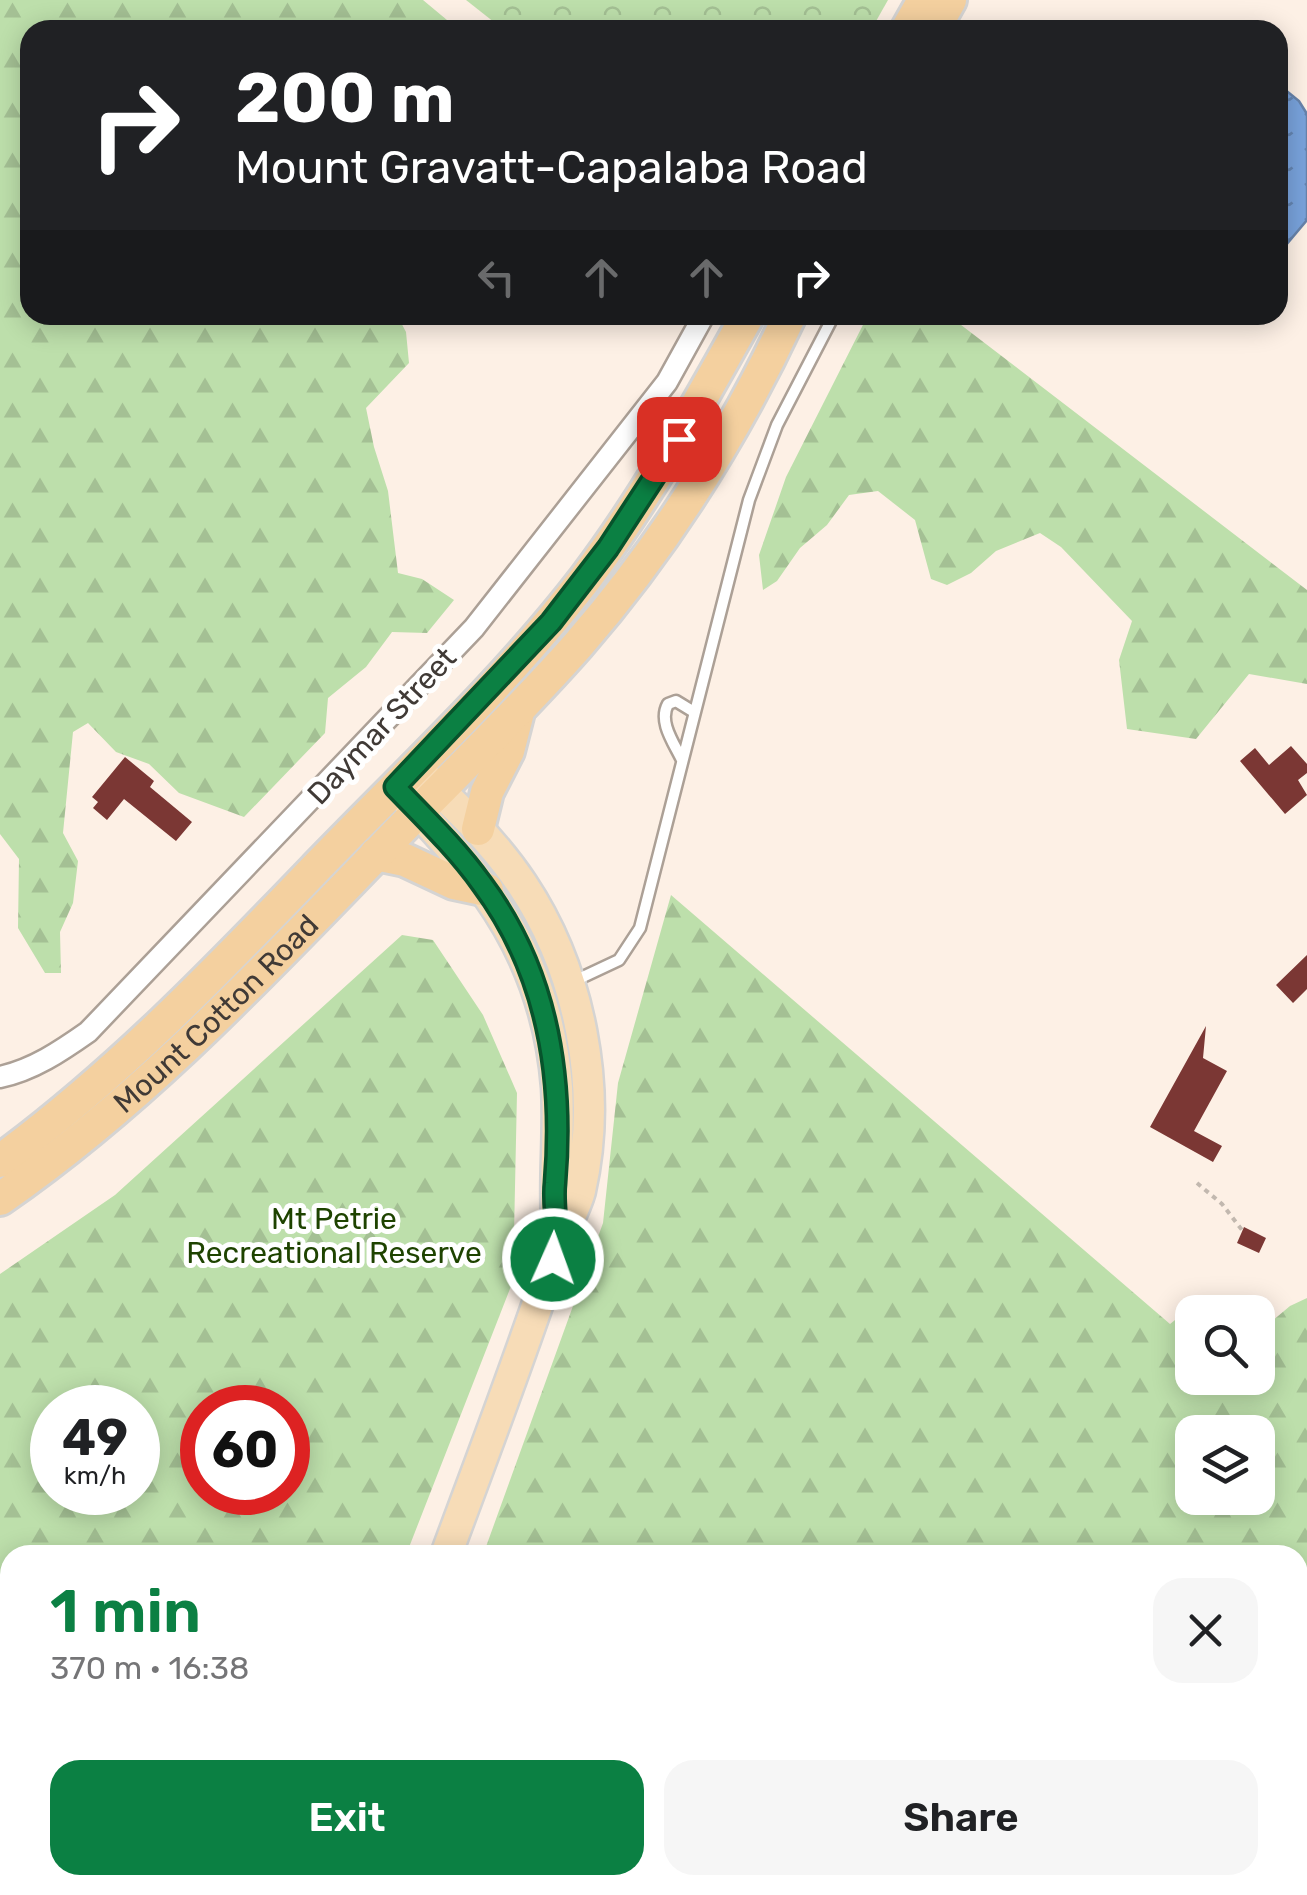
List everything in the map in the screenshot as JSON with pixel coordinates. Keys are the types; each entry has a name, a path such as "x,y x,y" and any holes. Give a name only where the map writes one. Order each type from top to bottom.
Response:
{"highway":[{"name":"Mount Cotton Road","path":"0,1161 88,1093 160,1028 522,654 608,548 679,439 742,325"},
{"name":"Mount Cotton Road","path":"0,1200 94,1130 169,1065 576,647 665,534 736,422 785,325"},
{"path":"478,828 488,792 508,751 518,708"},
{"path":"376,854 412,862 454,884 487,890"}],"main road":[{"path":"405,777 429,801 487,890 514,935 538,995 550,1038 557,1088 554,1193 558,1242"},
{"path":"429,801 478,828 536,907 569,983 584,1053 587,1134 579,1195 558,1242 450,1545"}],"street":[{"name":"Daymar Street","path":"0,1076 15,1074 56,1054 88,1032 419,689 474,628 642,415 667,382 698,325"}],"lane":[{"path":"538,995 619,960 636,937 757,474 777,425 829,325"},
{"path":"682,761 664,712 668,704 676,701 694,712"}],"path":[{"path":"1197,1182 1222,1204 1242,1230"}],"green space":[{"path":"0,0 423,0 447,20 20,20 20,325 402,325 409,363 366,408 388,491 398,573 422,579 454,600 427,633 392,632 366,667 328,698 325,733 244,817 179,793 149,764 116,752 88,723 73,732 63,833 78,861 73,903 60,932 61,973 45,973 18,928 19,859 0,834"},
{"path":"466,0 888,0 877,20 491,20"},
{"path":"863,325 961,325 1307,590 1307,684 1249,674 1196,739 1127,729 1119,660 1132,621 1061,547 1040,533 996,551 971,573 947,585 931,579 915,520 878,491 849,495 827,525 800,548 777,581 763,590 759,555 786,477"},
{"path":"671,895 1170,1324 1175,1320 1175,1395 1275,1395 1275,1318 1307,1298 1307,1545 487,1545 603,1223 618,1083"},
{"name":"Mt Petrie Recreational Reserve","path":"402,935 433,940 483,1015 517,1093 513,1281 410,1545 0,1545 0,1274 115,1195"}],"water":[{"path":"1288,92 1307,114 1307,220 1288,243"}],"building":[{"path":"1291,746 1307,764 1307,773 1298,780 1307,795 1285,814 1240,761 1255,748 1269,765"},
{"path":"125,757 154,781 150,787 192,822 176,841 124,799 107,820 93,808 98,802 92,797"},
{"path":"1307,955 1307,989 1293,1003 1276,985"},
{"path":"1206,1026 1203,1058 1227,1071 1194,1131 1222,1146 1213,1162 1150,1127"},
{"path":"1244,1227 1266,1238 1259,1253 1237,1243"}],"route":[{"path":"553,1259 558,1242 554,1193 557,1088 550,1038 529,968 487,890 395,787 551,622 608,548 679,439"}]}
